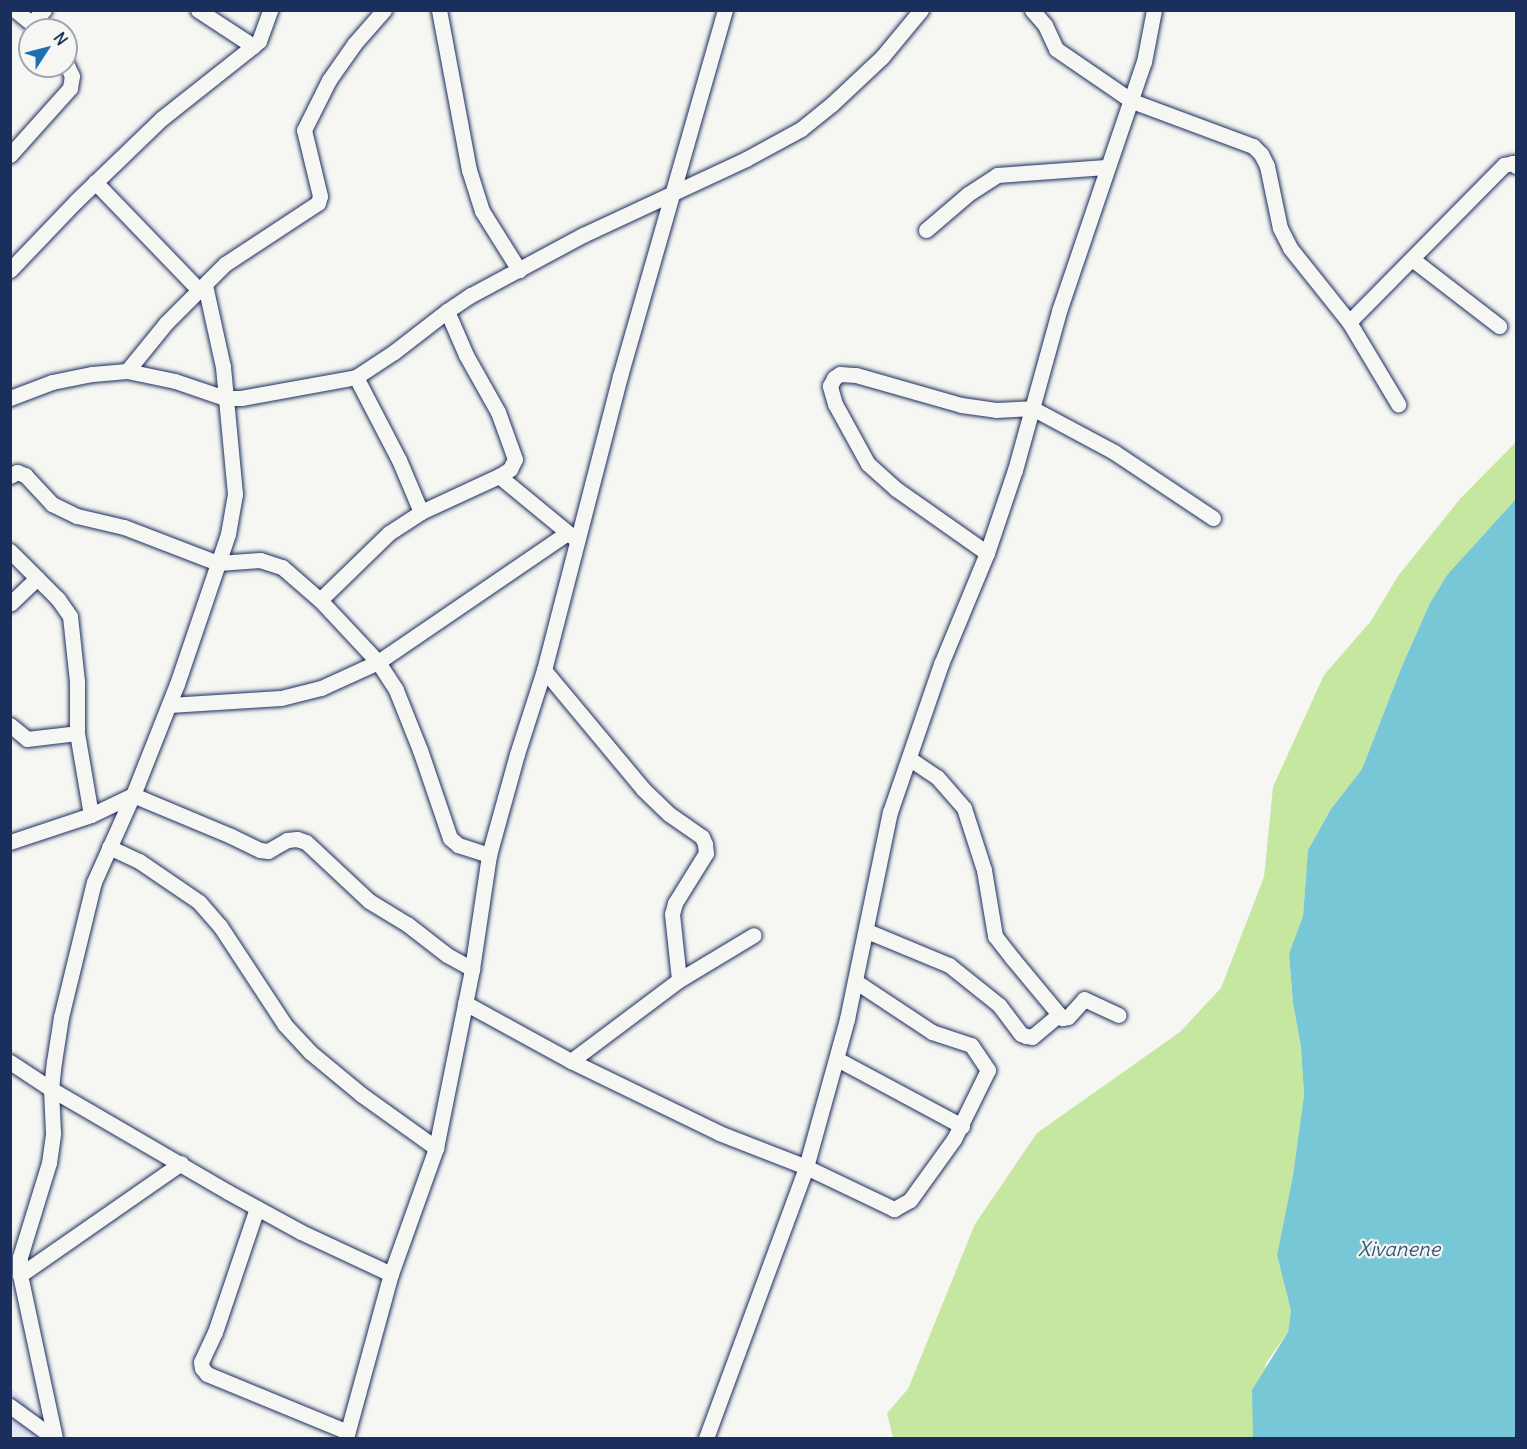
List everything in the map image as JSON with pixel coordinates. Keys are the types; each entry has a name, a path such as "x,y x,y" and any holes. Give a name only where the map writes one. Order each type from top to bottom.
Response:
{"street":[{"path":"198,10 253,46"},
{"path":"10,270 95,182 161,119 259,40 270,10"},
{"path":"127,371 166,323 225,264 245,248 318,203 320,196 304,130 329,80 355,43 384,10"},
{"path":"439,10 469,170 482,211 519,270"},
{"path":"257,1208 215,1332 201,1362 202,1368 207,1374 347,1435 391,1274 436,1148 472,969 489,855 517,754 544,670 572,536 674,194 725,10"},
{"path":"10,398 52,382 92,374 127,371 175,381 225,398 274,393 356,377 402,346 447,311 519,270 626,214 674,194 801,129 832,104 882,57 921,10"},
{"path":"1032,10 1045,25 1056,50 1132,101 1252,146 1261,154 1267,166 1280,228 1290,248 1349,322 1398,404"},
{"path":"706,1438 806,1167 837,1059 867,931 890,812 941,664 987,553 1015,470 1059,311 1106,167 1132,101 1144,62 1154,10"},
{"path":"10,155 70,88 72,78"},
{"path":"1349,322 1504,165 1516,166"},
{"path":"926,230 968,194 997,175 1106,167"},
{"path":"54,1438 20,1275 24,1237 49,1163 53,1132 51,1089 61,1017 94,882 133,795 169,705 228,534 235,494 233,448 218,334 202,288 95,182"},
{"path":"1412,259 1499,326"},
{"path":"320,600 389,533 421,512 499,476 510,468 515,459 498,412 466,355 447,311"},
{"path":"987,553 896,489 868,464 835,404 830,386 840,374 856,375 961,405 996,410 1032,408 1114,452 1213,518"},
{"path":"356,377 408,478 421,512"},
{"path":"10,476 17,472 25,475 52,504 66,512 124,527 218,563 260,560 282,567 320,600 378,662 396,690 420,750 450,838 458,845 489,855"},
{"path":"499,476 572,536"},
{"path":"169,705 297,696 378,662 572,536"},
{"path":"10,551 58,599 70,616 77,681 76,733 91,814"},
{"path":"10,604 37,578"},
{"path":"544,670 644,789 669,814 702,837 706,853 675,903 672,914 679,980"},
{"path":"10,725 27,739 76,733"},
{"path":"910,759 937,777 964,808 984,870 996,936 1059,1014 1065,1019 1081,1000 1088,999 1118,1015"},
{"path":"10,842 91,814 133,795 260,850 268,851 288,840 297,838 306,842 369,901 472,969"},
{"path":"109,847 139,861 199,902 220,926 285,1025 310,1052 362,1095 436,1148"},
{"path":"867,931 949,965 999,1005 1021,1034 1032,1036 1059,1014"},
{"path":"571,1061 679,980 754,935"},
{"path":"465,1003 571,1061 719,1133 806,1167 894,1209 910,1200 962,1126 986,1080 988,1070 984,1060 971,1045 932,1032 855,981"},
{"path":"837,1059 962,1126"},
{"path":"10,1062 51,1089 257,1208 340,1251 391,1274"},
{"path":"20,1275 181,1163"},
{"path":"10,1406 54,1438"}],"shaded area":[{"path":"10,1387 27,1402 35,1430 44,1438 11,1438"}],"green space":[{"path":"1516,442 1516,499 1447,575 1430,603 1402,666 1362,769 1331,809 1308,850 1303,916 1289,955 1293,1003 1301,1047 1304,1095 1293,1175 1277,1255 1291,1311 1288,1332 1266,1363 1253,1438 893,1438 887,1413 908,1389 975,1224 1037,1133 1180,1032 1221,988 1264,877 1273,787 1324,675 1371,621 1398,576 1460,499"}],"water":[{"name":"Xivanene","path":"1516,499 1516,1438 1253,1438 1252,1390 1288,1332 1291,1311 1277,1255 1293,1175 1304,1095 1301,1047 1293,1003 1289,954 1303,916 1308,850 1331,809 1362,769 1402,666 1430,603 1447,575"}]}
